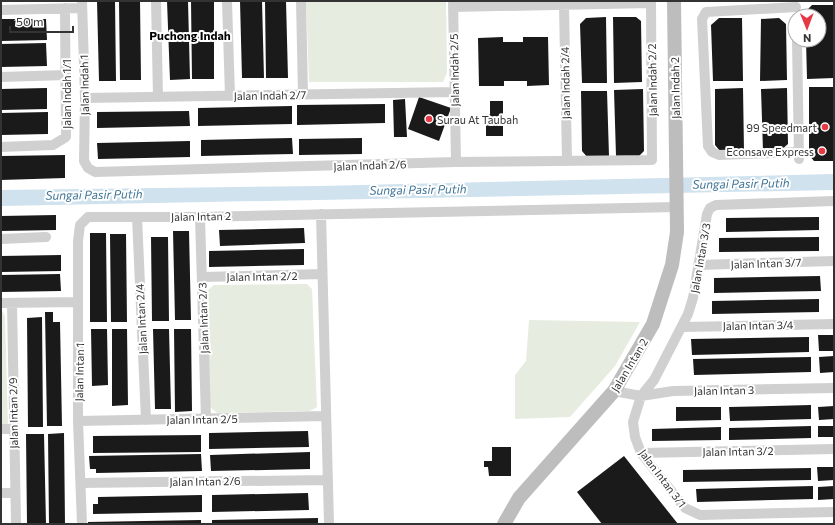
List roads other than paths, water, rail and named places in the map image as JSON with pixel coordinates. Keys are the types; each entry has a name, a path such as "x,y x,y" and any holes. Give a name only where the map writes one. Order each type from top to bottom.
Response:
{"street":[{"path":"156,1 158,97"},
{"path":"227,1 230,96"},
{"path":"301,1 304,94"},
{"name":"Jalan Indah 2","path":"674,1 677,202"},
{"path":"453,4 564,5 587,3 651,2"},
{"name":"Jalan Indah 2/2","path":"651,2 652,160"},
{"path":"1,10 65,8 82,4"},
{"name":"Jalan Indah 1","path":"82,4 85,98 84,161 88,168"},
{"name":"Jalan Indah 2/5","path":"453,4 456,162"},
{"name":"Jalan Indah 2/4","path":"564,5 567,161"},
{"name":"Jalan Indah 1/1","path":"1,147 53,145 66,137 65,8"},
{"path":"787,8 706,12 702,19 708,146 712,152 719,155 799,155 797,48"},
{"path":"1,77 66,76"},
{"name":"Jalan Indah 2/7","path":"85,98 455,92"},
{"name":"Jalan Indah 2/6","path":"88,168 95,172 456,162 652,160"},
{"name":"Jalan Intan 3/3","path":"641,396 654,380 682,327 693,298 707,214 710,208 716,205 834,201"},
{"name":"Jalan Intan 2","path":"84,221 88,217 200,217 321,214 677,202 677,232 672,264 653,324 614,391 519,498 504,524"},
{"path":"321,214 329,524"},
{"name":"Jalan Intan 2/4","path":"137,217 146,420"},
{"name":"Jalan Intan 2/3","path":"200,217 206,419"},
{"name":"Jalan Intan 1","path":"82,524 78,421 78,241 80,225 84,221"},
{"path":"1,239 46,237"},
{"name":"Jalan Intan 3/7","path":"698,265 834,261"},
{"name":"Jalan Intan 2/2","path":"202,277 322,274"},
{"name":"Jalan Intan 2/9","path":"12,302 14,493 16,524"},
{"path":"1,303 78,302"},
{"name":"Jalan Intan 3/4","path":"682,327 834,324"},
{"name":"Jalan Intan 3","path":"614,391 641,396 673,391 834,388"},
{"name":"Jalan Intan 3/1","path":"641,396 637,404 634,422 635,437 641,453 685,508 696,514 834,512"},
{"name":"Jalan Intan 2/5","path":"78,421 326,416"},
{"path":"1,429 14,429"},
{"name":"Jalan Intan 3/2","path":"641,453 834,449"},
{"name":"Jalan Intan 2/6","path":"81,483 328,480"},
{"path":"1,493 14,493"}],"water":[{"name":"Sungai Pasir Putih","path":"834,174 834,190 1,206 1,190 319,186"}],"place":[{"name":"Surau At Taubah","path":"429,119"},
{"name":"99 Speedmart","path":"825,127"},
{"name":"Econsave Express","path":"822,151"}],"district":[{"name":"Puchong Indah","path":"190,35"}]}
